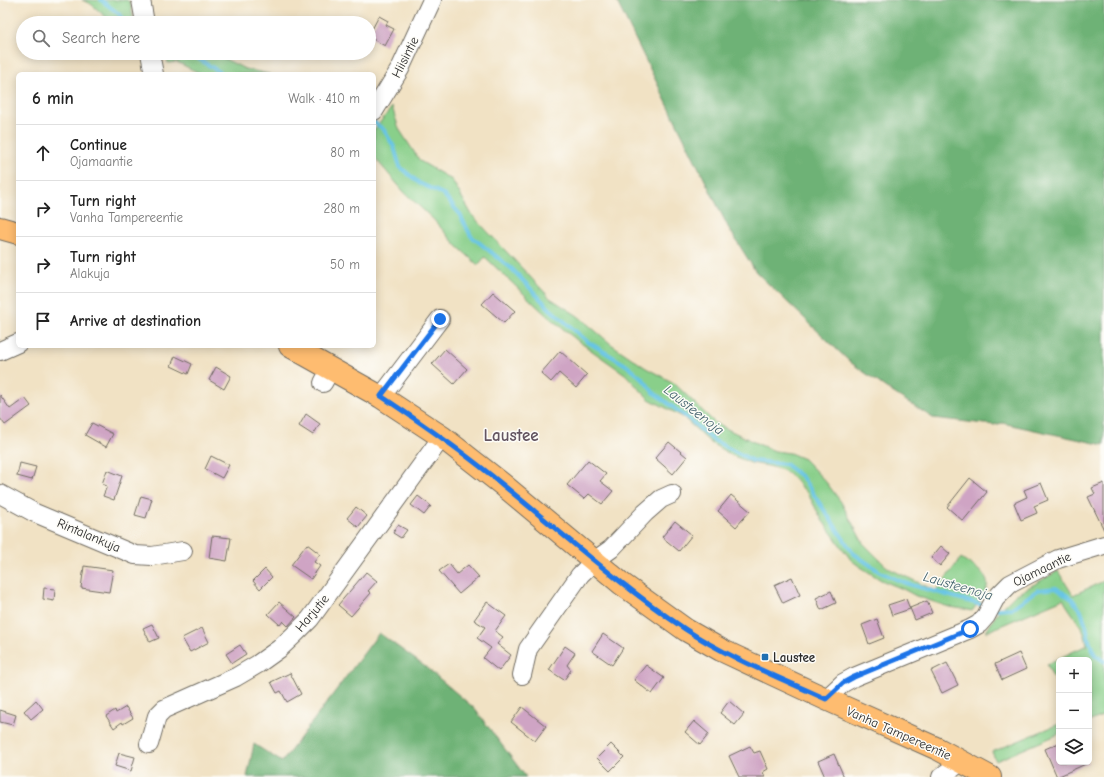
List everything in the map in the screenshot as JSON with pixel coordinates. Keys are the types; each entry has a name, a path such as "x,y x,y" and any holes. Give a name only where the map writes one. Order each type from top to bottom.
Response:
{"main road":[{"path":"0,228 16,232"},
{"name":"Vanha Tampereentie","path":"292,348 327,376 381,396 442,437 502,484 622,584 686,630 720,650 938,749 990,777"}],"street":[{"path":"142,0 144,16"},
{"name":"Hiisintie","path":"376,108 400,69 432,0"},
{"path":"151,60 154,72"},
{"path":"381,396 440,319"},
{"path":"0,351 16,344"},
{"name":"Harjutie","path":"149,744 156,716 164,709 236,677 258,664 279,649 310,619 442,437"},
{"name":"Rintalankuja","path":"0,494 35,513 135,555 152,556 183,551"},
{"path":"522,675 528,649 580,575 594,561 611,549 645,512 661,499 672,494"},
{"name":"Ojamaantie","path":"826,699 843,683 854,677 979,624 986,616 995,599 1010,584 1058,559 1104,545"},
{"path":"941,777 962,761"}],"green space":[{"path":"82,0 126,0 130,2 133,16 105,16 91,4"},
{"path":"616,0 1104,0 1104,445 1002,423 994,425 933,418 889,390 850,362 756,272 728,227"},
{"path":"167,60 227,60 245,69 260,72 197,72 177,62 168,63"},
{"path":"392,107 399,129 420,161 452,180 472,215 550,298 578,316 611,344 646,368 674,383 715,423 775,451 790,453 804,459 826,482 841,502 863,543 890,569 936,591 961,558 980,571 986,580 986,590 972,611 949,607 916,596 881,580 859,566 851,560 822,520 808,494 792,477 783,470 751,463 731,455 711,443 683,417 649,399 625,374 578,341 546,315 485,257 478,265 456,245 433,219 405,193 376,159 376,127"},
{"path":"1058,571 1073,595 1104,581 1104,715 1092,721 1092,657 1062,657 1087,645 1081,626 1063,599 986,632 997,613 1015,595"},
{"path":"379,633 427,668 474,708 526,777 247,777 254,744 282,762"},
{"path":"1056,660 1056,684 1047,664"},
{"path":"1056,725 1056,735 996,761 992,752"}],"building":[{"path":"379,16 388,21 386,25 394,29 385,46 376,41 376,22"},
{"path":"493,292 515,311 504,323 482,304"},
{"path":"445,349 467,369 454,384 432,364"},
{"path":"560,351 587,375 576,388 559,373 551,382 541,373"},
{"path":"175,356 192,364 188,374 171,366"},
{"path":"216,367 231,376 224,389 209,380"},
{"path":"0,395 10,409 25,398 31,406 5,425 0,418"},
{"path":"306,414 320,424 313,435 299,426"},
{"path":"92,423 113,434 106,447 85,435"},
{"path":"669,442 687,457 673,474 655,458"},
{"path":"211,456 229,465 222,478 205,469"},
{"path":"588,460 606,474 600,481 613,491 602,504 589,494 584,499 567,485"},
{"path":"20,463 36,467 32,480 17,476"},
{"path":"107,470 122,476 114,500 103,496 107,486 102,484"},
{"path":"970,478 987,492 963,521 947,507"},
{"path":"1041,483 1048,500 1034,506 1037,513 1021,520 1014,503 1027,497 1024,490"},
{"path":"1104,483 1104,530 1088,497 1095,494 1092,488"},
{"path":"731,495 750,511 736,527 718,511"},
{"path":"141,496 152,499 146,518 135,515"},
{"path":"418,496 431,506 424,515 411,505"},
{"path":"356,507 367,516 358,527 347,518"},
{"path":"675,521 692,535 679,551 662,537"},
{"path":"398,525 407,530 401,538 393,533"},
{"path":"212,536 231,538 227,561 209,558"},
{"path":"307,544 320,554 314,562 320,566 311,579 291,565"},
{"path":"941,546 950,554 940,566 931,558"},
{"path":"449,564 457,574 468,565 479,577 459,594 439,571"},
{"path":"84,566 113,570 109,592 81,588"},
{"path":"265,569 272,577 260,589 253,581"},
{"path":"366,572 377,581 368,591 371,593 351,616 338,605"},
{"path":"792,577 800,595 783,603 774,585"},
{"path":"44,588 55,589 54,601 43,599"},
{"path":"831,591 836,603 821,610 816,598"},
{"path":"906,599 910,609 892,615 888,605"},
{"path":"927,601 932,613 915,620 910,608"},
{"path":"279,602 296,617 288,626 283,621 280,625 268,614"},
{"path":"487,602 506,616 495,631 503,637 497,644 511,655 499,671 483,658 491,648 477,638 485,627 474,620"},
{"path":"877,619 884,638 869,644 862,625"},
{"path":"152,624 159,638 150,642 143,628"},
{"path":"202,628 209,642 190,652 182,638"},
{"path":"603,634 623,648 612,665 592,651"},
{"path":"240,645 246,654 232,663 226,654"},
{"path":"565,646 575,653 567,665 571,670 564,680 549,670"},
{"path":"1019,653 1026,669 1002,680 995,664"},
{"path":"947,663 958,685 942,693 931,671"},
{"path":"646,665 664,678 652,694 634,680"},
{"path":"290,673 301,694 287,702 281,691 277,693 271,682"},
{"path":"36,700 43,709 31,719 24,711"},
{"path":"729,701 744,714 735,725 720,713"},
{"path":"126,707 133,718 123,724 122,722 114,728 106,716 115,710 116,713"},
{"path":"522,707 546,726 535,741 511,722"},
{"path":"0,710 16,715 13,725 0,722"},
{"path":"694,721 709,734 700,745 685,732"},
{"path":"611,744 624,757 610,771 597,758"},
{"path":"1056,744 1056,765 1083,765 1057,777 1045,749"},
{"path":"750,746 754,753 760,751 768,769 763,772 765,777 739,777 729,756"},
{"path":"119,753 135,757 131,771 115,766"},
{"path":"834,754 844,777 825,777 818,761"}],"waterway":[{"name":"Lausteenoja","path":"101,0 120,16"},
{"name":"Lausteenoja","path":"200,60 220,72"},
{"name":"Lausteenoja","path":"376,124 384,130 394,147 400,167 419,183 443,194 459,213 471,236 512,269 550,309 588,342 626,365 642,378 653,392 690,420 713,440 753,461 785,464 802,477 853,553 880,572 905,583 985,606"},
{"name":"Lausteenoja","path":"996,609 1012,608 1038,590 1056,588 1072,599 1081,611 1095,655 1104,661"}],"place":[{"name":"Laustee","path":"765,657"}],"district":[{"name":"Laustee","path":"511,435"}],"route":[{"path":"440,319 381,396 442,437 502,484 622,584 686,630 720,650 826,699 839,686 854,677 970,629"}]}
